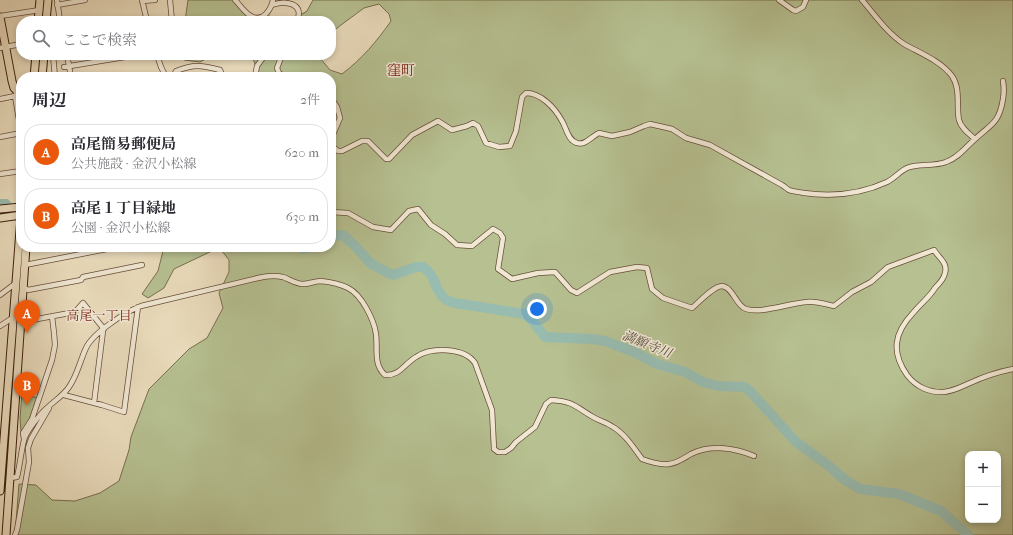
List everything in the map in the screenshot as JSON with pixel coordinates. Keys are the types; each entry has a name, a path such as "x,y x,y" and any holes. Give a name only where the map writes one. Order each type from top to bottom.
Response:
{"main road":[{"path":"39,16 40,0"},
{"path":"46,16 48,0"},
{"path":"0,16 3,48 16,91"},
{"path":"34,72 36,60"},
{"path":"42,72 44,60"},
{"path":"0,209 16,207"},
{"path":"0,218 16,216"},
{"path":"0,491 3,404 14,317 18,252"},
{"path":"6,535 26,252"}],"street":[{"path":"59,16 57,2 85,0"},
{"path":"146,16 142,0 155,0"},
{"path":"170,0 172,16"},
{"path":"235,0 251,16"},
{"path":"264,16 273,3 285,0 292,2 298,7 300,12 299,16"},
{"path":"779,0 796,11 803,7 806,0"},
{"path":"862,0 894,36 946,69 952,76 958,91 960,121 967,133 975,139"},
{"path":"0,16 40,10"},
{"path":"3,48 16,45"},
{"path":"53,60 55,72"},
{"path":"67,60 69,72"},
{"path":"67,67 108,60"},
{"path":"159,60 164,72"},
{"path":"256,72 257,66 261,60"},
{"path":"279,72 277,68 280,60"},
{"path":"176,72 194,65 220,70 221,72"},
{"path":"336,149 342,151 362,141 368,141 386,159 389,159 412,135 438,121 452,130 473,123 478,126 486,143 500,147 510,146 516,131 522,97 526,93 534,93 549,104 562,121 567,133 577,144 583,143 599,133 612,136 630,132 650,124 672,129 686,138 710,145 790,190 818,195 837,195 856,192 890,181 907,168 915,166 932,166 948,162 987,130 999,115 1004,87 1003,81"},
{"path":"0,99 16,94"},
{"path":"336,106 340,118 336,127"},
{"path":"0,137 16,134"},
{"path":"0,174 16,172"},
{"path":"336,212 348,213 373,227 390,230 409,211 418,210 431,225 445,234 457,245 472,246 493,229 500,233 503,238 498,269 512,279 538,273 555,272 571,290 577,293 610,272 637,267 647,268 652,289 663,298 692,308 714,289 722,286 727,288 746,310 766,310 785,305 808,302 834,306 852,292 871,282 888,267 934,250 944,261 946,270 945,276 928,298 913,312 898,337 896,350 898,359 903,369 919,386 928,391 944,392 959,389 971,382 995,373 1013,369"},
{"path":"25,264 89,252"},
{"path":"23,287 28,290 81,280 83,277 142,265"},
{"path":"24,439 39,416 64,395 76,374 86,347 103,330 127,312 138,307 216,287 274,275 304,284 321,281 349,288 365,306 373,320 376,334 379,368 385,375 392,376 416,357 432,350 449,350 462,353 472,358 492,410 494,449 498,452 505,452 522,436 536,427 546,404 551,400 564,401 574,405 593,417 612,426 620,432 642,459 668,464 681,461 691,454 704,449 716,448 736,450 754,456"},
{"path":"0,294 16,283"},
{"path":"21,322 75,312 83,303 103,330 94,403"},
{"path":"64,395 124,412 138,307"},
{"path":"10,478 17,476 24,439 23,433 32,419 52,360 55,345 52,316"},
{"path":"0,326 14,317"},
{"path":"15,535 29,462 28,448 31,439 52,404"}],"green space":[{"path":"188,0 232,0 251,16 186,16"},
{"path":"313,0 1013,0 1013,535 15,535 19,484 36,485 52,500 75,501 100,493 119,481 129,450 131,437 149,389 189,349 207,338 223,308 219,293 229,272 229,260 223,252 336,252 336,72 342,74 356,62 369,49 391,21 389,14 379,4 364,8 336,29 336,16 298,16 307,11"},
{"path":"184,60 204,60 200,62"},
{"path":"253,60 322,60 330,70 336,72 259,72"},
{"path":"163,252 210,252 174,269 164,288 148,298 142,294 158,271"},
{"path":"22,393 37,398 29,420 21,432 20,418"}],"waterway":[{"name":"満願寺川","path":"0,204 6,204"},
{"name":"満願寺川","path":"336,236 343,235 370,263 390,274 393,275 416,267 423,267 430,273 440,293 444,298 450,301 524,314 531,319 545,337 605,341 634,352 657,364 685,372 703,382 718,386 744,387 750,391 795,441 845,480 860,489 899,494 941,511 968,535"}],"place":[{"name":"高尾簡易郵便局","path":"27,333"},
{"name":"高尾１丁目緑地","path":"27,405"}],"district":[{"name":"窪町","path":"401,70"},
{"name":"高尾一丁目","path":"99,315"}]}
